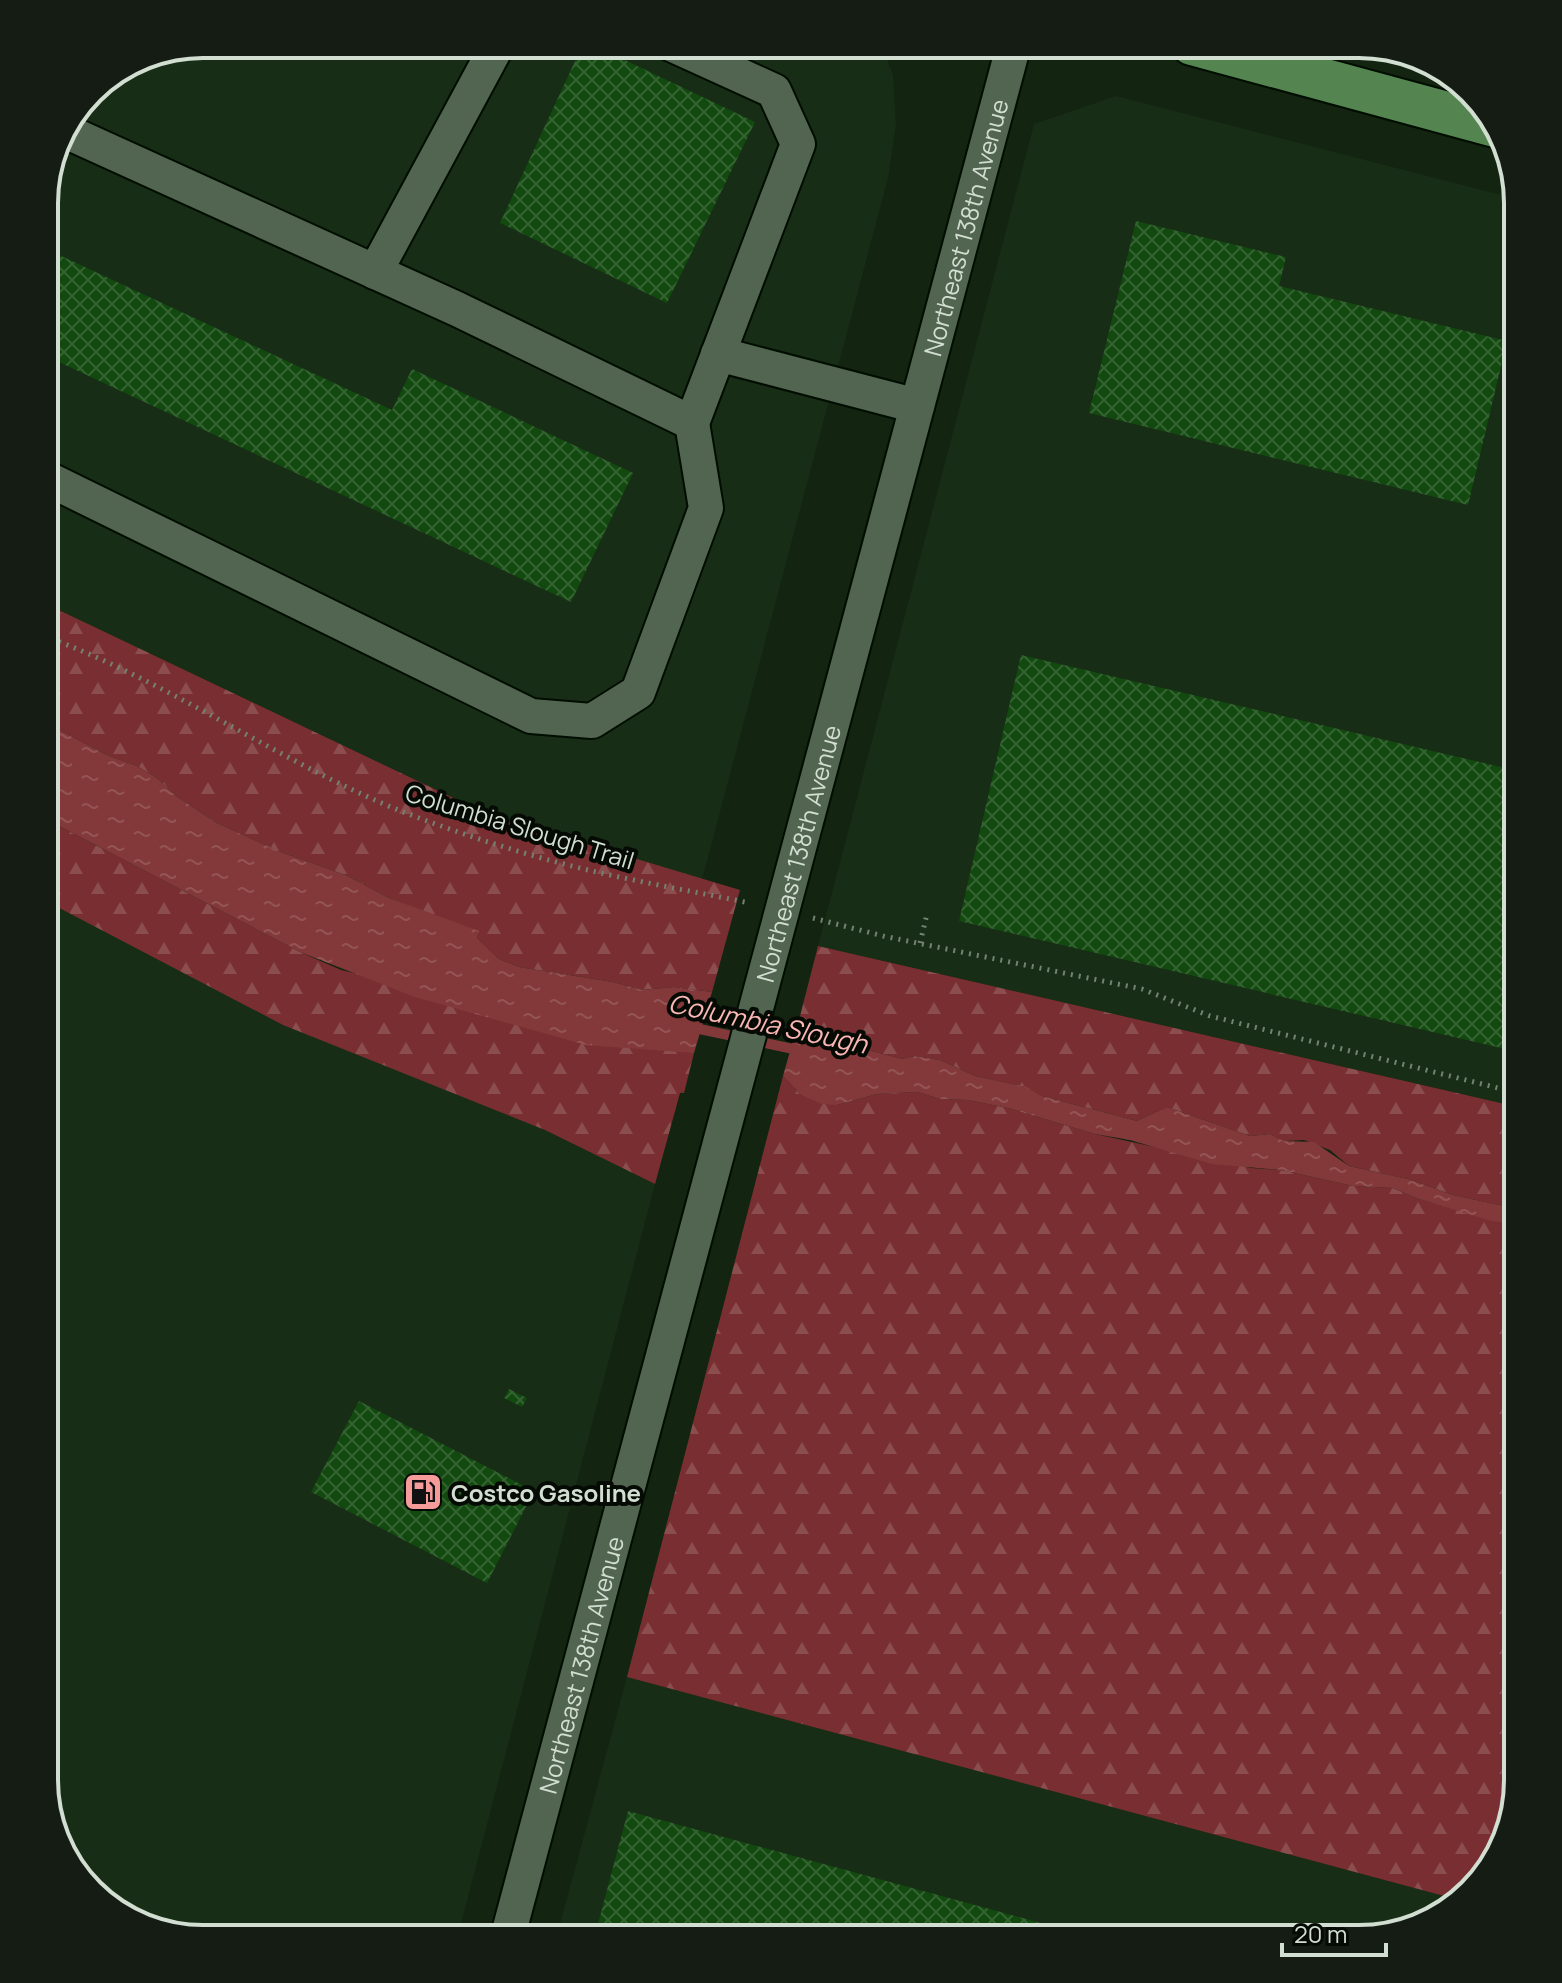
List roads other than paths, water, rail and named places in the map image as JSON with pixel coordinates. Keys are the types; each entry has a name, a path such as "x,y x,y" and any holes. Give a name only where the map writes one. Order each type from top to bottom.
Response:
{"main road":[{"path":"1244,58 1480,122"}],"street":[{"path":"375,272 490,58"},
{"path":"58,484 531,716 592,721 638,692 706,508 692,423 798,144 774,91 702,58"},
{"name":"Northeast 138th Avenue","path":"511,1925 1010,58"},
{"path":"75,135 375,272 692,423"},
{"path":"718,354 917,406"}],"water":[{"path":"58,729 107,755 137,766 217,823 281,852 348,876 387,897 479,931 477,938 499,959 519,967 613,982 642,990 674,987 712,992 694,1053 586,1045 415,997 300,952 58,825"},
{"path":"800,1016 828,1028 835,1039 857,1047 902,1059 914,1056 940,1060 975,1076 1026,1087 1042,1096 1137,1121 1167,1107 1250,1136 1270,1134 1284,1141 1314,1142 1349,1166 1504,1206 1504,1223 1416,1198 1393,1188 1353,1186 1281,1170 1212,1164 1008,1108 968,1100 940,1099 918,1092 877,1094 837,1105 822,1104 801,1095 783,1076"}],"waterway":[{"name":"Columbia Slough","path":"690,1027 803,1051"}],"place":[{"name":"Costco Gasoline","path":"423,1492"}]}
